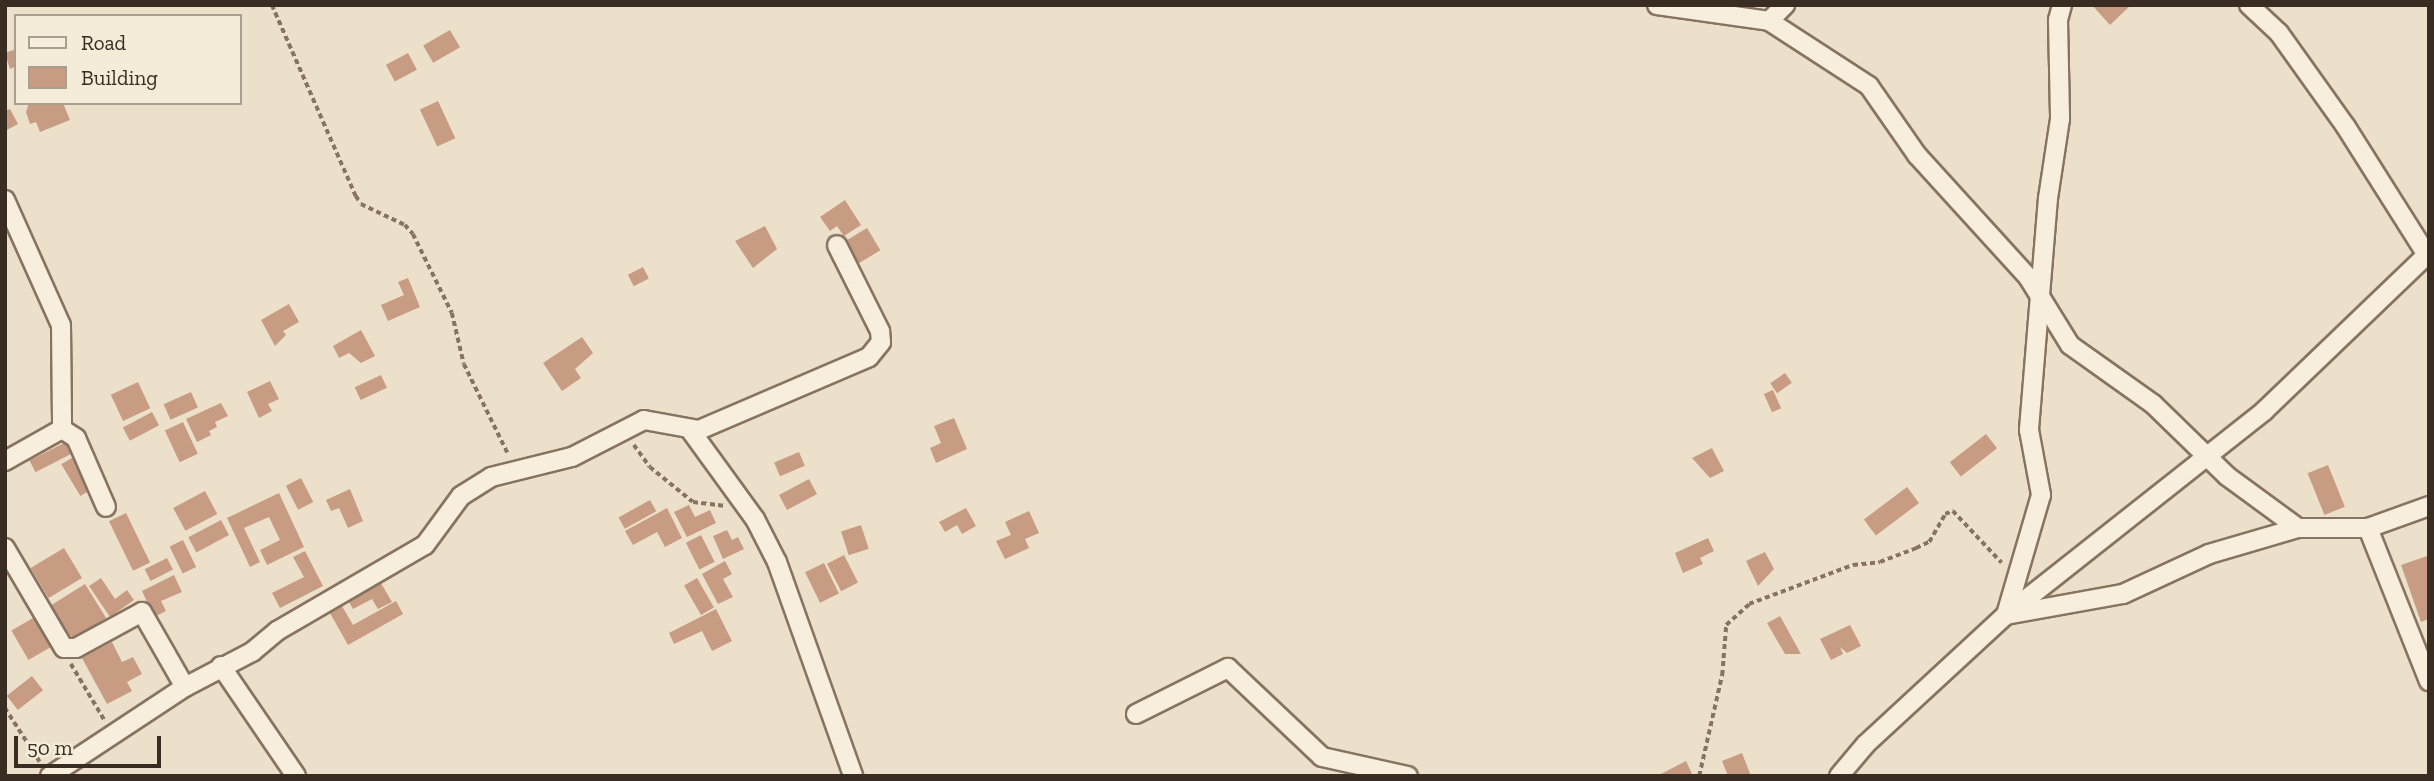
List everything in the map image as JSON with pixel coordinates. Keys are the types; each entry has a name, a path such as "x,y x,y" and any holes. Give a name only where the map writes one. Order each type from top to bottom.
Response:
{"street":[{"path":"1657,5 1769,21 1869,86 1917,155 2011,256 2070,345 2153,404 2207,456 2298,528"},
{"path":"1769,21 1785,5"},
{"path":"2006,615 2041,495 2029,430 2048,198 2060,120 2058,20 2062,5"},
{"path":"1839,776 1866,744 2006,615 2296,382 2425,260 2346,127 2279,33 2249,5"},
{"path":"5,200 61,325 62,429"},
{"path":"691,431 846,369 878,349 880,331 836,245"},
{"path":"46,770 103,742 185,687 252,652 277,631 425,545 466,490 515,470 572,457 619,432 652,419 691,431 741,502 777,562 853,776"},
{"path":"5,461 62,429"},
{"path":"62,429 76,438 106,508"},
{"path":"2006,615 2123,594 2209,554 2298,528 2340,524 2368,528 2429,506"},
{"path":"2368,528 2429,681"},
{"path":"5,548 64,649 76,648 142,612 185,687"},
{"path":"221,666 296,776"},
{"path":"1136,714 1228,668 1322,757 1408,776"}],"path":[{"path":"272,5 356,196 413,234 452,313 464,364 515,470"},
{"path":"619,432 640,450 657,474 693,502 713,508 741,502"},
{"path":"1699,776 1722,675 1726,625 1749,604 1853,565 1880,562 1916,548 1929,542 1945,514 1953,510 2000,559 2014,586"},
{"path":"64,649 109,729 103,742"},
{"path":"5,708 46,770"}],"building":[{"path":"2092,5 2131,5 2110,25"},
{"path":"450,30 460,47 433,63 423,46"},
{"path":"14,50 14,67 10,69 5,53"},
{"path":"408,53 417,70 395,82 386,65"},
{"path":"438,101 455,138 437,147 420,109"},
{"path":"28,105 64,105 70,120 40,132 36,122 30,124 26,112"},
{"path":"10,109 18,124 5,131 5,111"},
{"path":"845,200 861,225 844,236 837,226 830,231 820,217"},
{"path":"765,226 777,249 753,268 735,241"},
{"path":"867,228 880,250 855,266 841,243"},
{"path":"643,267 649,279 634,286 628,275"},
{"path":"408,278 420,307 388,321 381,305 404,295 398,282"},
{"path":"289,304 299,322 283,331 286,335 275,346 261,320"},
{"path":"361,330 375,356 361,363 349,353 339,358 333,346"},
{"path":"582,337 593,353 575,369 581,378 562,391 543,363"},
{"path":"1785,373 1792,383 1777,393 1770,383"},
{"path":"381,375 387,388 361,400 355,387"},
{"path":"270,381 279,399 268,404 272,411 259,418 247,392"},
{"path":"138,382 150,408 123,421 111,395"},
{"path":"1773,390 1781,408 1772,412 1764,394"},
{"path":"191,392 198,408 171,420 164,404"},
{"path":"221,403 228,416 215,422 217,427 209,431 211,435 197,442 186,419"},
{"path":"152,412 159,425 130,441 123,427"},
{"path":"954,418 967,449 936,463 930,448 941,443 934,426"},
{"path":"183,422 198,454 180,462 165,430"},
{"path":"1986,434 1997,448 1961,477 1950,462"},
{"path":"66,442 72,454 35,472 29,461"},
{"path":"1712,448 1724,471 1710,478 1692,458"},
{"path":"799,452 805,466 780,476 774,463"},
{"path":"75,456 94,488 80,496 61,464"},
{"path":"2328,465 2345,507 2324,515 2308,473"},
{"path":"301,478 313,502 298,510 286,486"},
{"path":"809,479 817,494 787,510 779,495"},
{"path":"1907,487 1919,503 1876,535 1864,519"},
{"path":"350,489 363,521 348,528 339,508 331,511 326,500"},
{"path":"205,491 217,514 185,531 173,508"},
{"path":"279,493 304,547 267,565 260,550 280,540 269,517 244,528 260,562 250,567 227,518"},
{"path":"650,500 656,511 625,529 619,517"},
{"path":"689,505 695,517 710,510 716,523 687,537 674,512"},
{"path":"667,508 682,538 665,547 657,532 633,545 625,531"},
{"path":"966,508 976,526 962,534 957,525 945,532 939,522"},
{"path":"1029,511 1039,533 1025,539 1029,548 1005,559 996,541 1011,535 1005,522"},
{"path":"126,513 150,562 133,571 109,521"},
{"path":"221,520 229,535 196,552 188,537"},
{"path":"861,525 869,549 849,555 841,531"},
{"path":"727,530 732,540 738,537 744,549 723,559 713,536"},
{"path":"701,535 715,562 699,569 686,543"},
{"path":"1708,538 1714,551 1700,558 1703,564 1683,573 1675,553"},
{"path":"183,540 196,567 183,574 170,547"},
{"path":"64,548 82,578 49,598 31,568"},
{"path":"305,551 323,586 280,608 272,593 304,577 293,557"},
{"path":"1765,552 1774,569 1758,586 1746,561"},
{"path":"844,555 858,583 841,591 827,564"},
{"path":"2427,556 2429,619 2421,622 2401,565"},
{"path":"167,558 173,570 151,581 145,569"},
{"path":"725,561 732,574 723,579 733,597 718,604 702,574"},
{"path":"824,563 839,594 820,603 805,572"},
{"path":"174,575 182,592 161,601 166,611 154,617 142,591"},
{"path":"101,578 115,599 127,590 134,600 110,617 89,586"},
{"path":"378,578 392,602 378,609 372,599 353,609 346,597"},
{"path":"697,578 714,607 701,615 684,586"},
{"path":"85,584 106,618 72,639 51,605"},
{"path":"338,599 353,625 396,601 403,614 348,645 326,606"},
{"path":"716,609 732,641 712,651 702,631 674,644 669,633"},
{"path":"40,614 57,643 28,660 11,630"},
{"path":"1780,616 1801,654 1785,654 1767,623"},
{"path":"1850,625 1861,646 1847,653 1840,647 1843,654 1831,660 1820,639"},
{"path":"112,642 122,662 133,657 142,674 127,682 132,691 107,704 82,658"},
{"path":"32,676 43,690 18,710 7,696"},
{"path":"1742,753 1751,776 1728,776 1722,761"},
{"path":"1686,761 1693,776 1657,776"}]}
